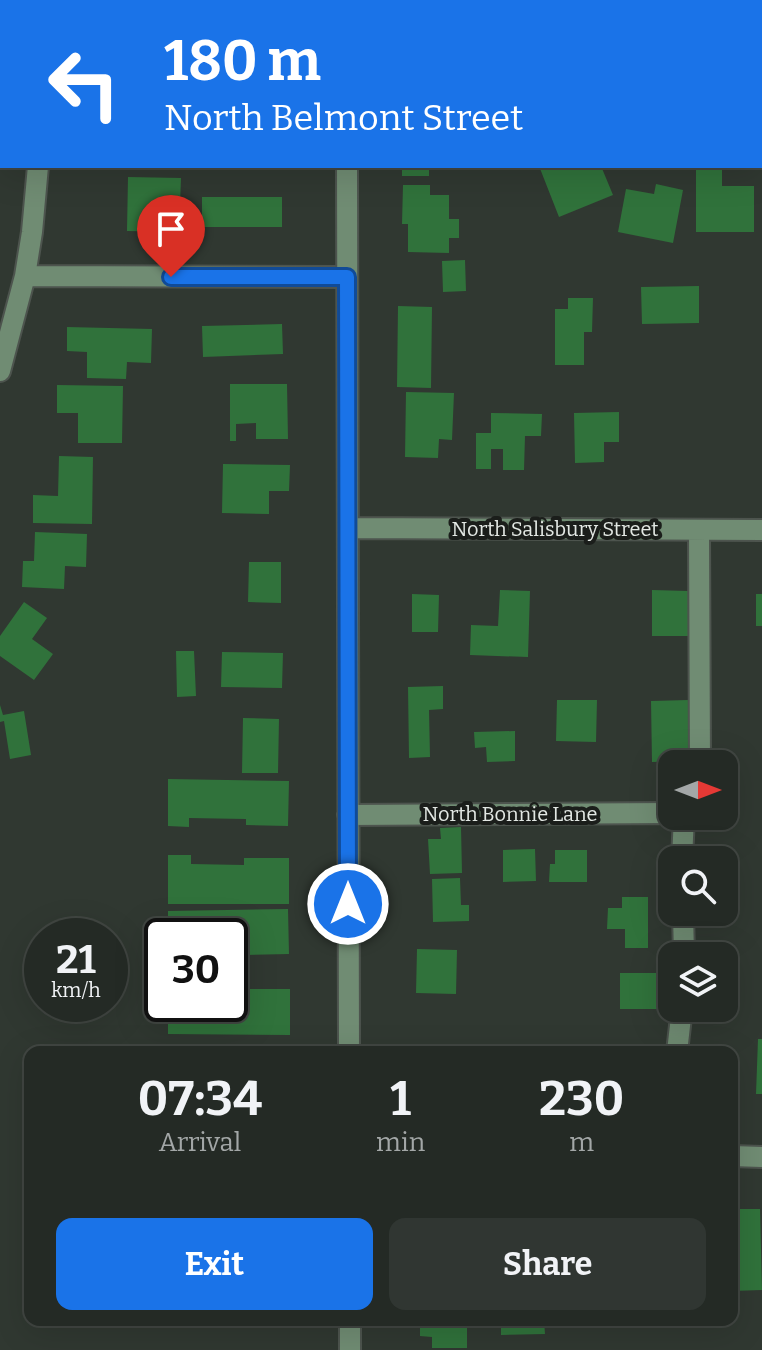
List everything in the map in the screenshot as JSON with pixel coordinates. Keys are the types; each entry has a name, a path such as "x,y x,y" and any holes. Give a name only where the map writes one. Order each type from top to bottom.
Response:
{"street":[{"path":"0,371 25,276 38,168"},
{"path":"347,168 349,1046"},
{"path":"25,276 347,277"},
{"name":"North Salisbury Street","path":"348,528 762,530"},
{"path":"699,530 700,750"},
{"name":"North Bonnie Lane","path":"348,815 658,813"},
{"path":"678,1046 680,1022"},
{"path":"738,1156 762,1157"},
{"path":"350,1326 350,1350"}],"building":[{"path":"402,168 429,168 429,176 402,176"},
{"path":"540,168 602,168 613,195 559,217"},
{"path":"696,168 722,168 722,186 754,186 754,232 696,232"},
{"path":"128,177 181,178 179,232 127,231"},
{"path":"656,184 683,190 673,243 618,232 626,189 654,194"},
{"path":"403,185 430,185 430,195 449,195 449,219 459,219 459,238 449,238 449,253 408,252 408,224 402,224"},
{"path":"202,197 282,197 282,227 202,227"},
{"path":"465,260 466,291 443,292 442,261"},
{"path":"699,286 699,323 642,324 641,287"},
{"path":"568,298 593,298 592,332 584,332 584,365 555,365 555,309 568,309"},
{"path":"398,306 432,307 431,388 397,387"},
{"path":"282,324 283,354 203,357 202,326"},
{"path":"67,327 152,329 151,363 127,362 126,379 87,378 87,352 67,351"},
{"path":"230,384 287,384 288,439 256,439 256,423 236,424 236,441 230,441"},
{"path":"57,385 123,386 122,443 78,443 78,413 57,413"},
{"path":"406,392 454,393 452,440 439,439 438,458 405,457"},
{"path":"619,412 619,442 604,442 604,462 575,463 574,413"},
{"path":"491,413 542,414 541,436 525,436 524,470 503,470 503,449 491,449 491,469 476,469 476,433 491,433"},
{"path":"59,456 93,457 92,524 33,523 33,495 58,496"},
{"path":"223,464 290,465 289,491 269,491 269,514 222,513"},
{"path":"35,532 87,534 86,567 65,566 64,589 22,587 23,561 34,561"},
{"path":"249,562 281,562 281,603 248,602"},
{"path":"500,590 530,591 528,657 470,655 471,625 498,626"},
{"path":"652,590 688,591 688,636 652,636"},
{"path":"412,594 439,595 438,632 412,632"},
{"path":"756,594 762,594 762,626 756,626"},
{"path":"24,602 47,618 32,639 53,654 34,680 0,656 0,636"},
{"path":"176,651 194,651 196,696 177,697"},
{"path":"222,652 283,653 282,688 221,687"},
{"path":"443,686 443,709 429,710 430,757 409,758 408,687"},
{"path":"557,700 597,700 596,742 556,741"},
{"path":"688,700 689,750 658,750 658,762 652,762 651,701"},
{"path":"0,705 3,715 24,711 31,755 10,759 4,721 0,722"},
{"path":"243,718 279,719 278,773 242,773"},
{"path":"515,731 515,761 487,762 486,747 475,748 474,732"},
{"path":"168,779 289,781 288,826 246,825 246,819 189,818 189,827 168,826"},
{"path":"461,827 462,873 430,874 428,839 441,839 440,828"},
{"path":"535,849 536,881 503,882 503,850"},
{"path":"555,850 587,850 587,882 549,882 550,864 555,864"},
{"path":"168,855 191,855 191,864 244,865 244,858 289,858 289,904 168,904"},
{"path":"460,878 461,905 469,905 469,921 433,922 432,879"},
{"path":"622,897 648,897 648,948 625,948 625,929 607,929 608,908 622,908"},
{"path":"288,909 289,954 248,955 248,918 168,918 168,911"},
{"path":"417,949 457,950 456,994 416,993"},
{"path":"620,973 658,973 658,1009 620,1009"},
{"path":"248,989 290,989 290,1035 168,1034 168,1022 248,1022"},
{"path":"758,1039 762,1039 762,1094 756,1094"},
{"path":"738,1209 760,1209 762,1290 738,1291"},
{"path":"420,1326 467,1326 467,1348 432,1348 432,1337 420,1336"},
{"path":"501,1326 544,1326 545,1334 501,1335"}],"route":[{"path":"171,277 347,277 348,904"}]}
